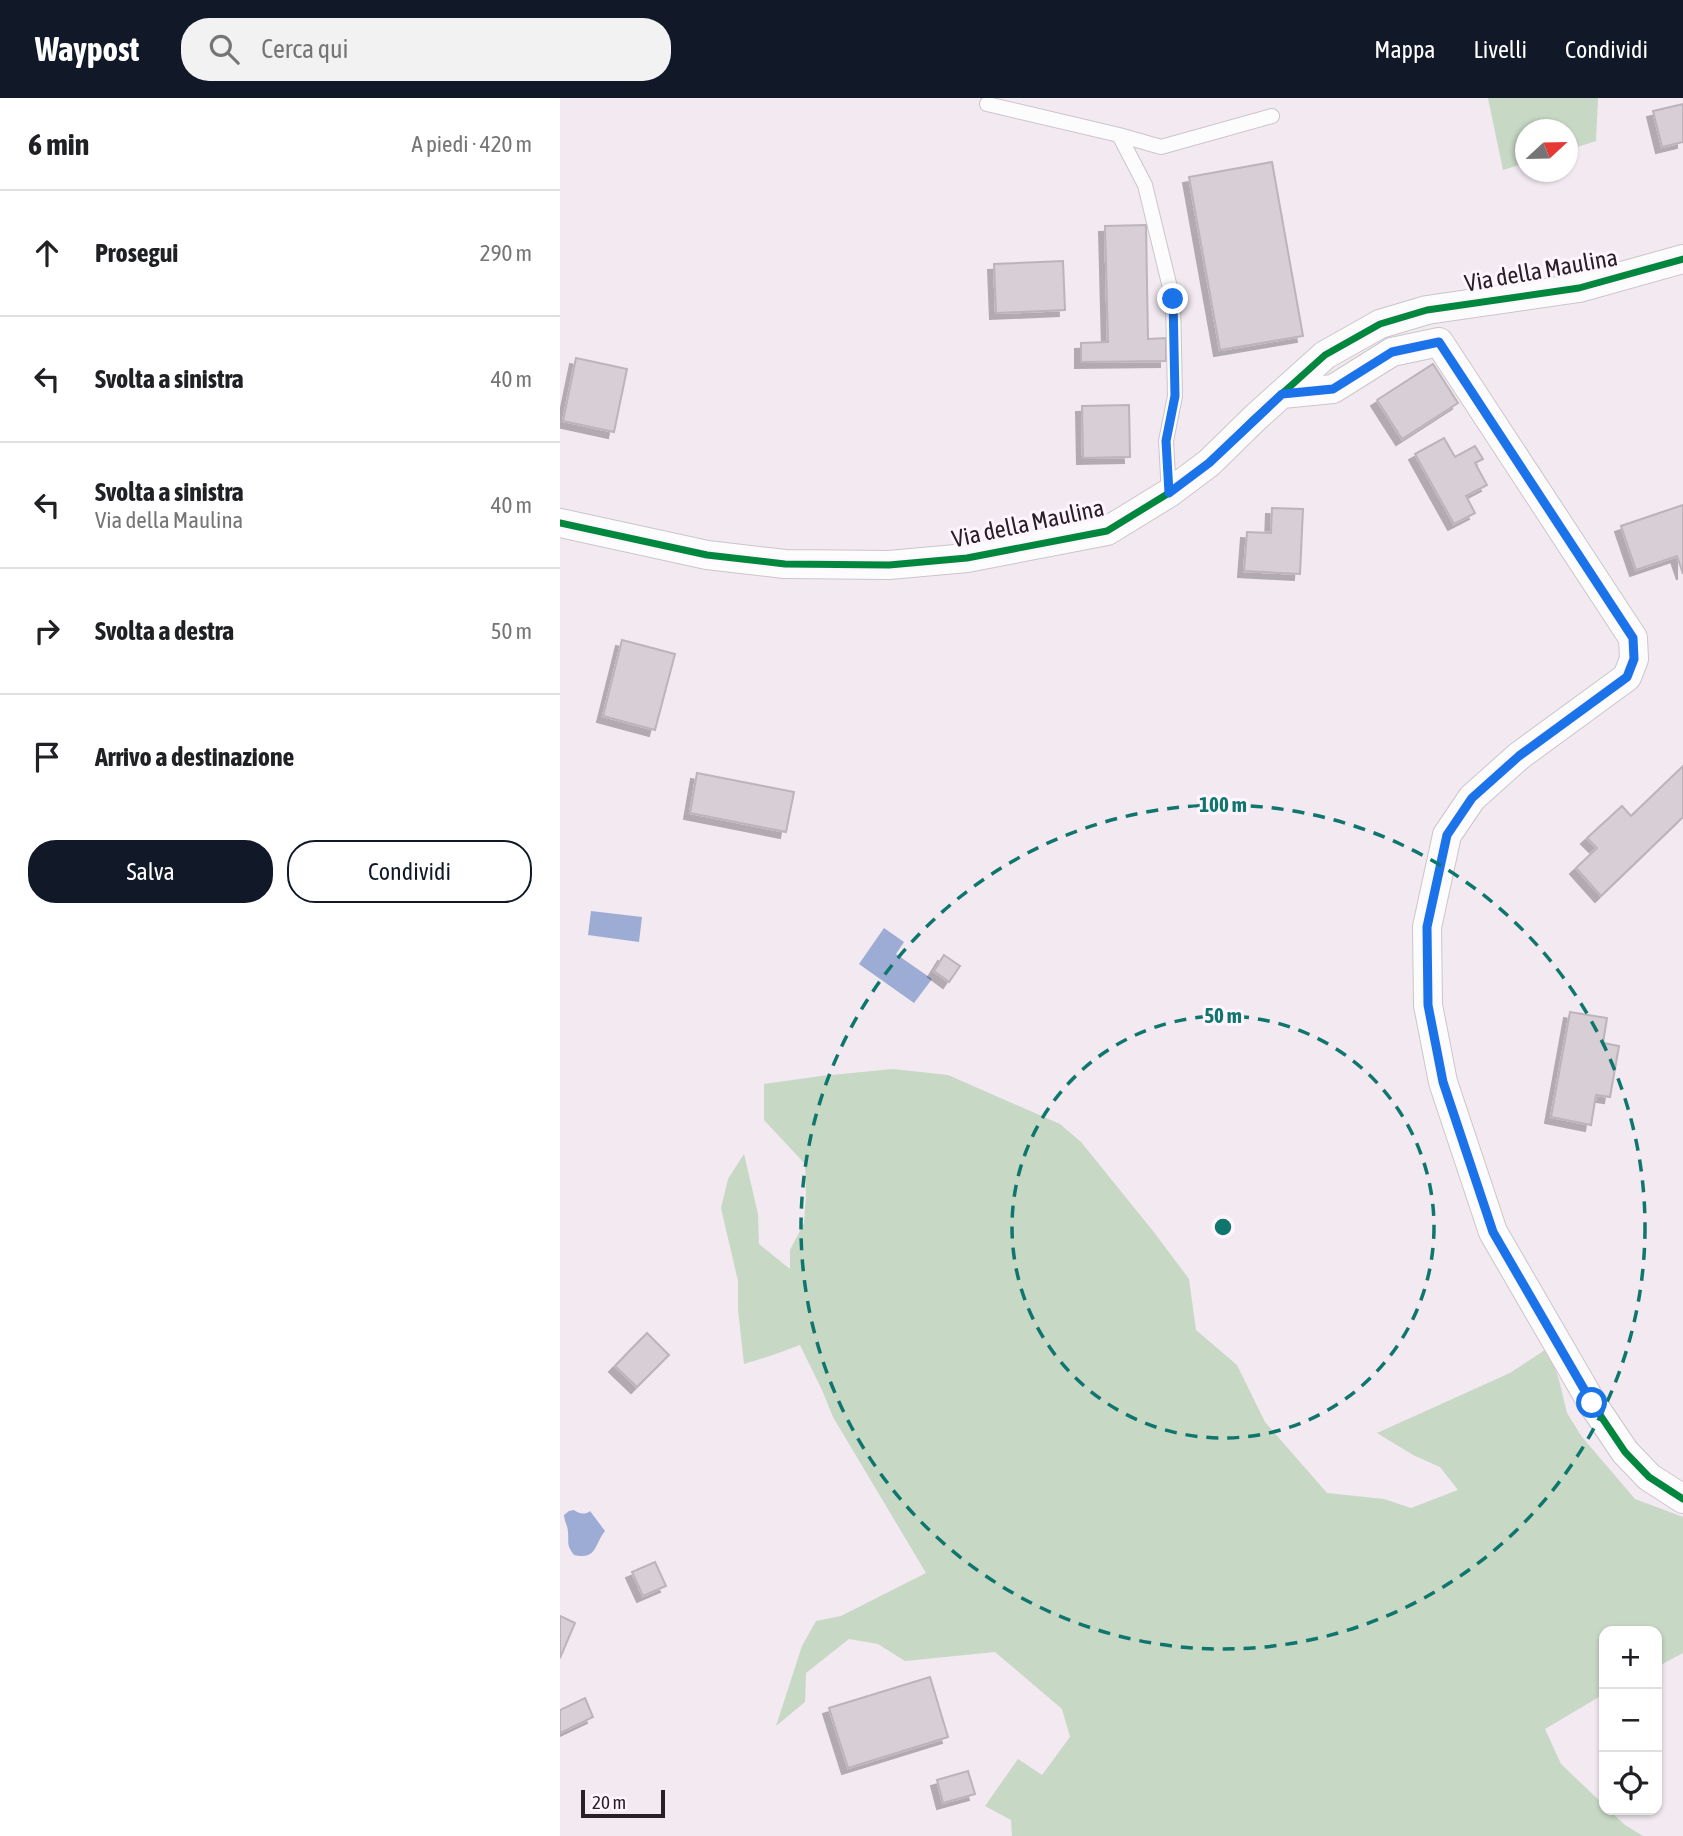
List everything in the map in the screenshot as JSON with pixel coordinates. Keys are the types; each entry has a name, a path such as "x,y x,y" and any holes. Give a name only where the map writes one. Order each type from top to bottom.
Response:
{"street":[{"name":"Via della Maulina","path":"560,523 707,555 785,564 889,565 967,558 1107,531 1169,493 1209,463 1325,355 1380,324 1427,310 1579,288 1683,259"},
{"path":"1282,394 1333,389 1392,352 1439,342 1633,638 1634,659 1627,677 1519,756 1472,798 1447,835 1427,927 1428,1005 1443,1082 1493,1232 1592,1403 1625,1452 1649,1477 1683,1499"}],"lane":[{"path":"987,104 1161,147 1272,116"},
{"path":"1119,135 1145,186 1173,299 1175,396 1166,441 1169,493"}],"green space":[{"path":"1488,98 1598,98 1596,141 1578,147 1578,119 1515,119 1515,166 1503,170"},
{"path":"893,1069 948,1075 1060,1124 1081,1142 1189,1279 1196,1330 1237,1365 1265,1422 1327,1493 1384,1499 1411,1508 1458,1490 1440,1467 1413,1455 1377,1433 1510,1373 1548,1348 1567,1413 1582,1437 1635,1499 1683,1517 1683,1653 1662,1664 1662,1626 1599,1626 1599,1697 1545,1729 1561,1764 1599,1800 1599,1815 1614,1815 1643,1836 1012,1836 1011,1820 985,1806 1018,1759 1042,1775 1070,1737 1062,1709 995,1652 905,1661 878,1644 849,1639 806,1673 805,1702 776,1726 802,1646 816,1621 841,1616 926,1573 833,1417 800,1345 744,1364 738,1281 721,1208 728,1179 744,1154 758,1214 759,1244 790,1269 790,1250 804,1223 805,1164 764,1120 764,1084"}],"water":[{"path":"591,911 642,917 639,942 588,935"},
{"path":"884,928 904,942 896,954 932,979 914,1003 859,964"},
{"path":"574,1510 582,1514 590,1511 605,1531 594,1550 587,1555 574,1555 569,1546 564,1515"}],"building":[{"path":"1683,104 1683,142 1662,147 1653,111"},
{"path":"1272,162 1303,336 1220,350 1189,177"},
{"path":"1146,225 1148,339 1166,338 1166,361 1081,362 1081,343 1108,342 1105,226"},
{"path":"1063,261 1065,310 996,313 994,264"},
{"path":"576,358 627,369 614,432 563,421"},
{"path":"1433,364 1458,403 1402,439 1377,400"},
{"path":"1129,405 1130,457 1083,458 1082,406"},
{"path":"1444,438 1455,457 1475,446 1483,459 1475,463 1487,485 1466,496 1475,513 1454,524 1415,454"},
{"path":"1683,505 1683,574 1677,556 1636,570 1621,526"},
{"path":"1272,508 1303,509 1300,574 1244,571 1247,532 1271,533"},
{"path":"622,640 675,654 655,730 603,716"},
{"path":"1683,766 1683,817 1601,896 1576,868 1597,848 1587,838 1622,806 1631,816"},
{"path":"697,773 794,792 786,832 690,813"},
{"path":"944,955 960,966 949,982 934,971"},
{"path":"1570,1012 1607,1018 1603,1043 1619,1046 1610,1097 1596,1095 1591,1125 1551,1117"},
{"path":"647,1333 669,1355 637,1387 615,1366"},
{"path":"655,1562 666,1586 643,1596 632,1572"},
{"path":"560,1616 575,1623 560,1658"},
{"path":"930,1677 948,1737 848,1768 829,1708"},
{"path":"585,1698 593,1717 560,1733 560,1710"},
{"path":"968,1771 975,1794 943,1803 937,1780"}],"cycle path":[{"path":"560,523 707,555 785,564 889,565 967,558 1107,531 1169,493 1209,463 1325,355 1380,324 1427,310 1579,288 1683,259"},
{"path":"1282,394 1333,389 1392,352 1439,342 1633,638 1634,659 1627,677 1519,756 1472,798 1447,835 1427,927 1428,1005 1443,1082 1493,1232 1592,1403 1625,1452 1649,1477 1683,1499"}],"route":[{"path":"1173,299 1175,396 1166,441 1169,493 1209,463 1282,394 1333,389 1392,352 1439,342 1633,638 1634,659 1627,677 1519,756 1472,798 1447,835 1427,927 1428,1005 1443,1082 1493,1232 1592,1403"}]}
